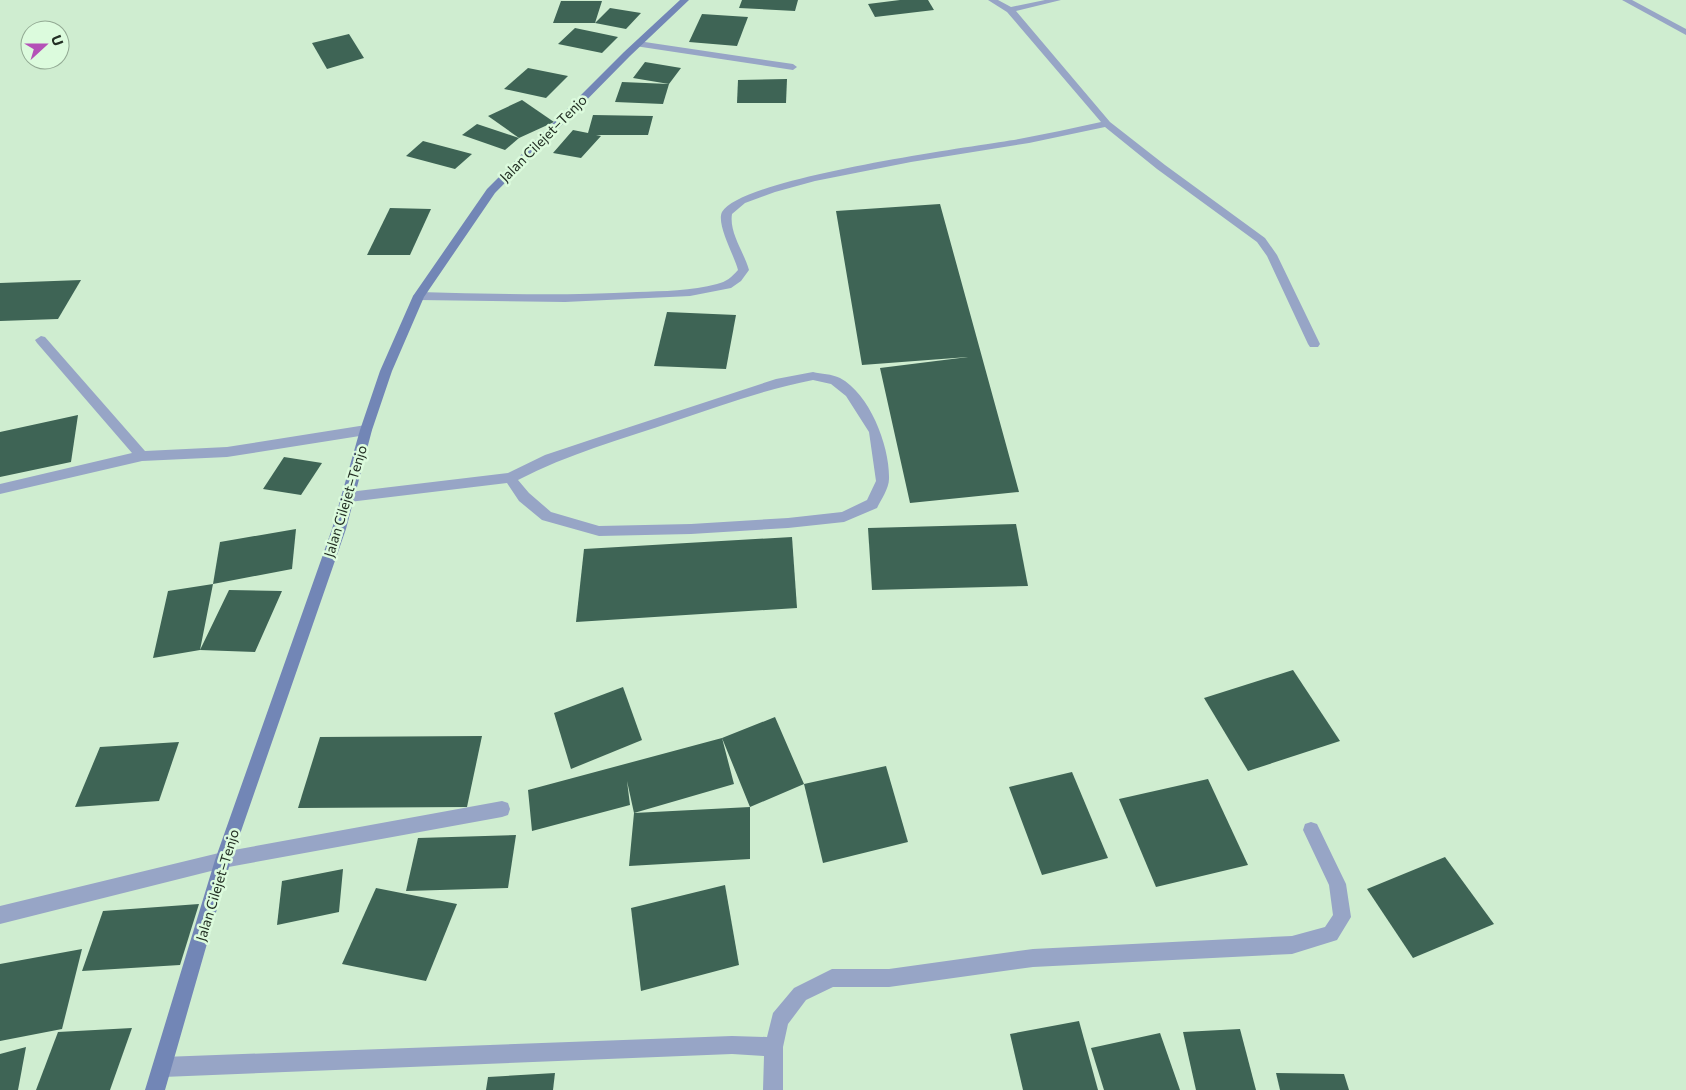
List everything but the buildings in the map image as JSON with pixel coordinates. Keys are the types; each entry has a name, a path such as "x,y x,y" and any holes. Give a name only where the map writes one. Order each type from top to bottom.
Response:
{"main road":[{"name":"Jalan Cilejet–Tenjo","path":"155,1090 223,860 349,497 366,430 386,371 419,296 491,191 638,44 685,0"}],"street":[{"path":"992,0 1010,10 1107,124 1161,167 1261,240 1272,255 1314,344"},
{"path":"1010,10 1057,0"},
{"path":"1626,0 1686,32"},
{"path":"638,44 793,66"},
{"path":"419,296 588,299 665,294 712,289 728,285 744,270 742,259 729,232 726,221 727,213 732,206 746,198 828,175 873,165 1019,142 1107,124"},
{"path":"41,340 142,456"},
{"path":"349,497 510,478 550,458 600,441 780,382 813,376 835,381 850,393 866,415 875,432 883,481 872,504 844,517 788,523 691,529 599,530 547,516 524,497 510,478"},
{"path":"0,489 142,456 227,452 366,430"},
{"path":"0,915 223,860 502,809"},
{"path":"773,1090 774,1047 780,1020 800,994 832,978 889,978 1033,958 1292,945 1331,934 1342,917 1337,884 1311,830"},
{"path":"162,1067 732,1045 774,1047"}]}
